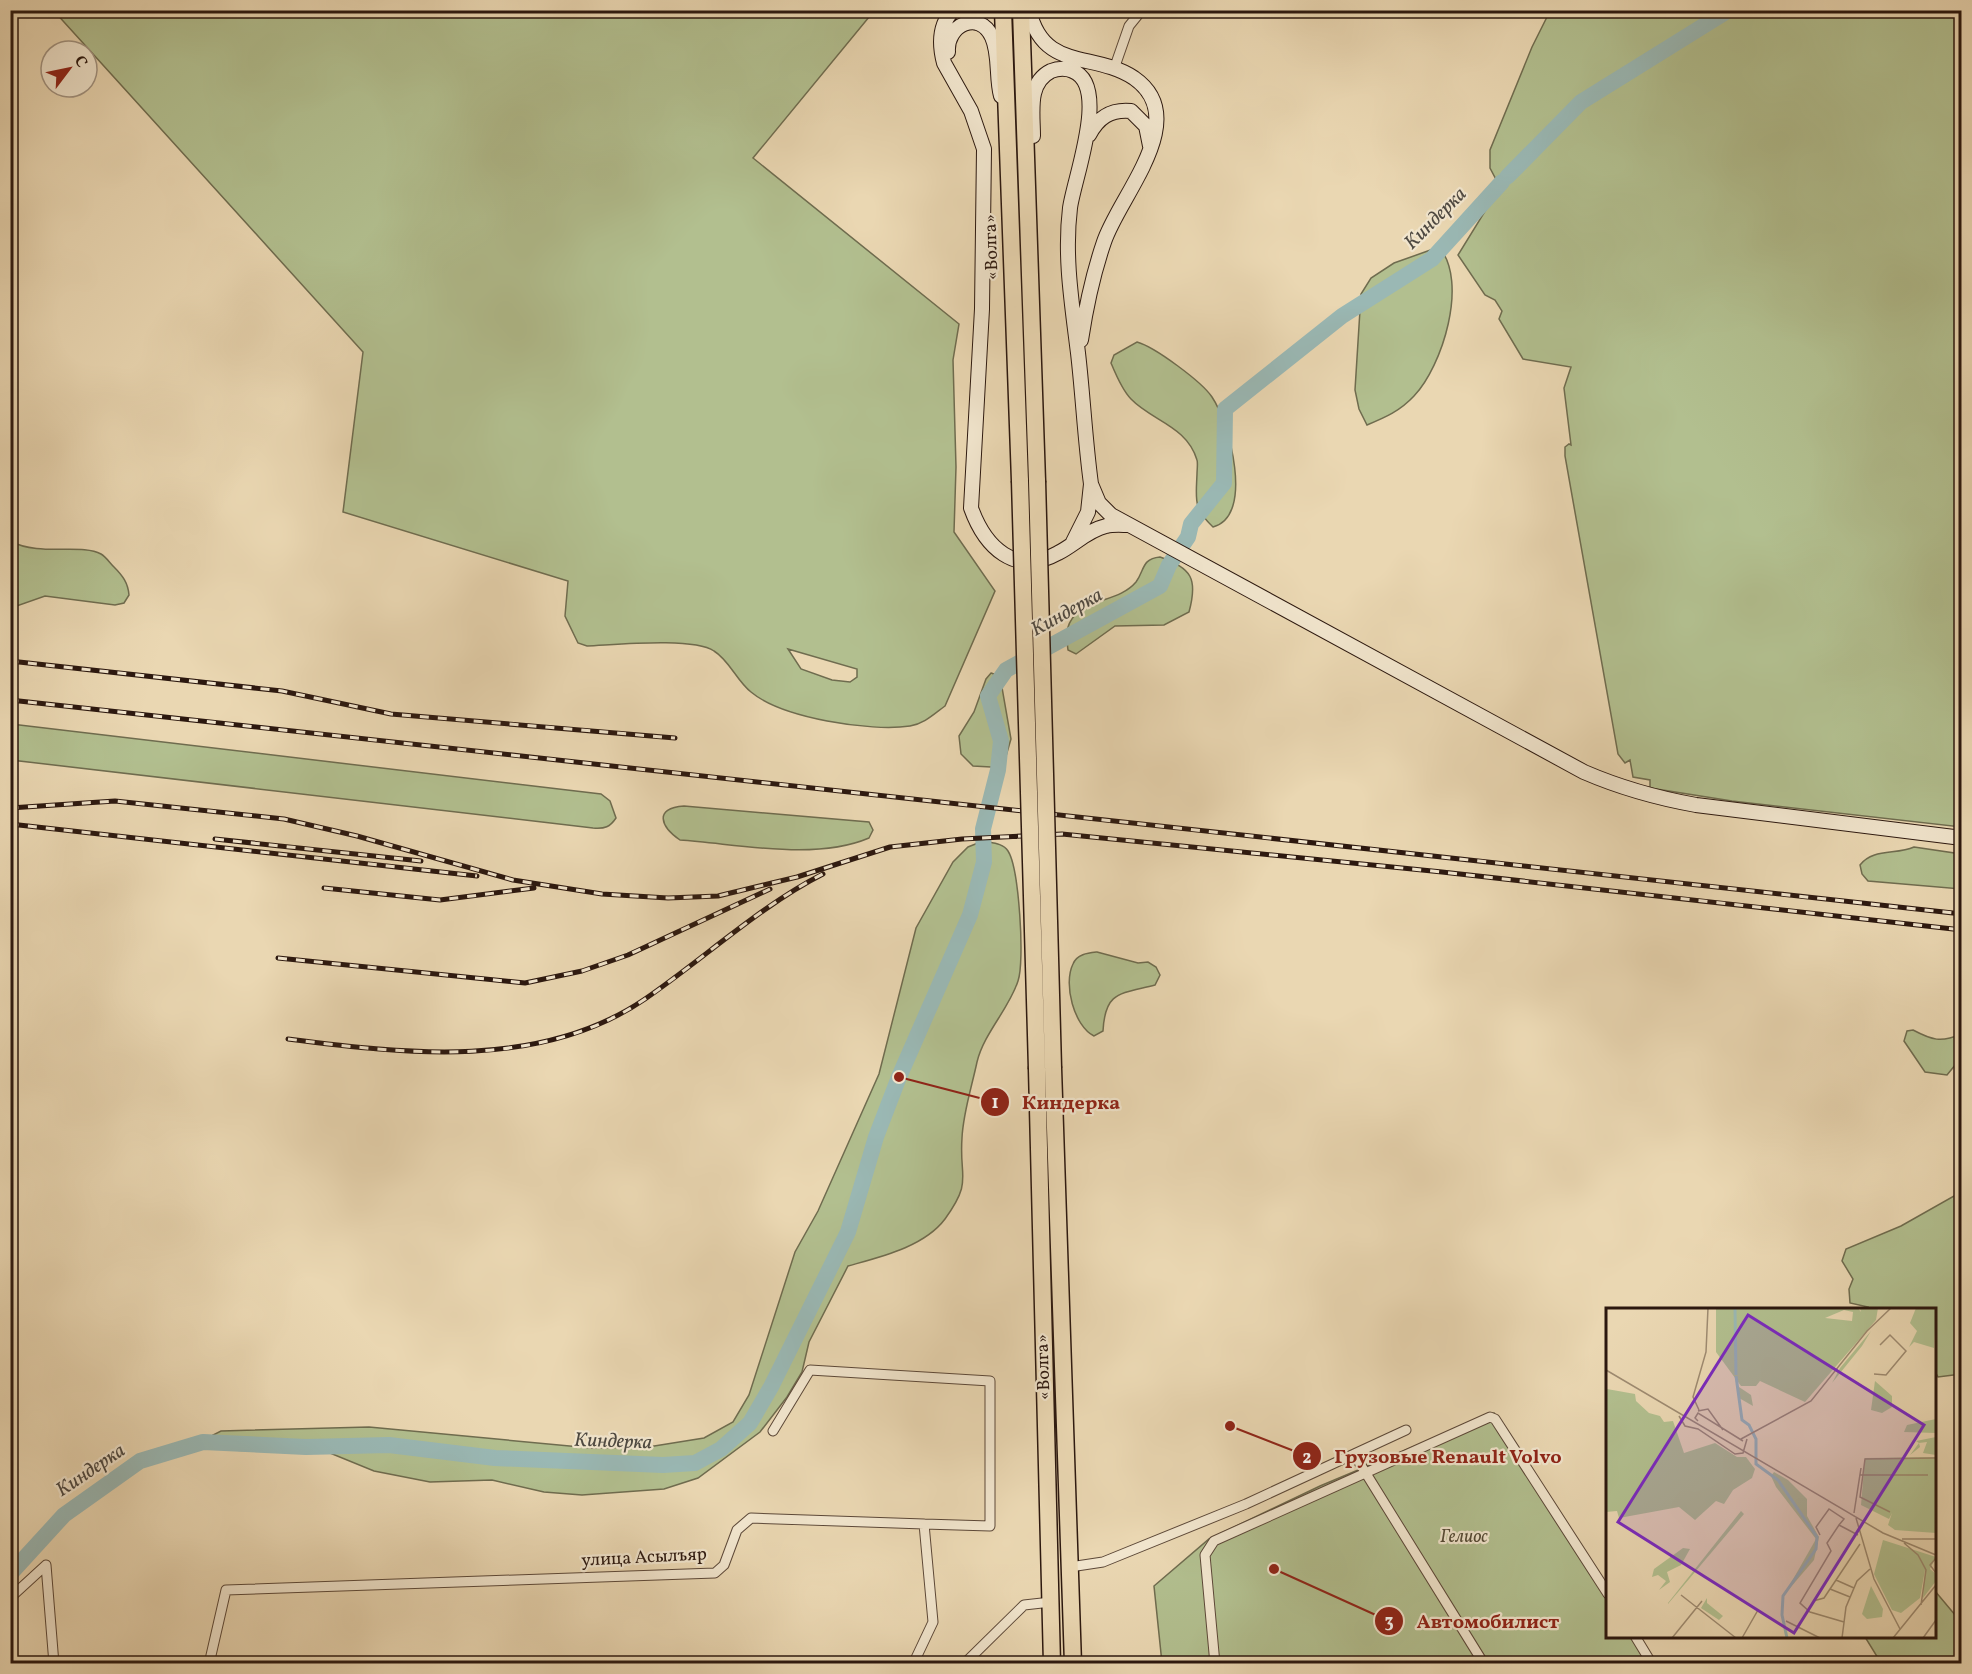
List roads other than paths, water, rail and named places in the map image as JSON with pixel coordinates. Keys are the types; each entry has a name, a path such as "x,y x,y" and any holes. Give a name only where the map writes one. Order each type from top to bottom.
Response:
{"highway":[{"name":"«Волга»","path":"1002,10 1028,481"},
{"name":"«Волга»","path":"1021,10 1027,171 1028,481"},
{"path":"1028,481 1045,1069"},
{"name":"«Волга»","path":"1045,1069 1073,1664"},
{"name":"«Волга»","path":"1045,1069 1052,1664"}],"street":[{"path":"953,10 944,24 940,45 944,63 980,131 984,149 982,309 971,508 979,528 988,541 1011,559 1046,559 1106,526 1129,525"},
{"path":"1029,10 1033,28 1043,42 1054,50 1114,69 1133,78 1144,87 1153,104 1158,127 1150,153 1104,240 1088,297 1078,354"},
{"path":"1114,69 1129,26 1142,10"},
{"path":"956,82 947,48 952,32 968,22 981,24 987,29 995,44 998,84 1006,113"},
{"path":"1027,171 1033,139 1035,86 1042,76 1056,69 1073,70 1089,89 1089,117 1070,207 1068,231 1070,295 1090,484 1089,512 1071,545"},
{"path":"1084,145 1095,124 1109,113 1124,111 1138,117 1146,126 1150,153"},
{"path":"1090,484 1105,510 1129,525 1159,539 1574,766 1614,785 1655,798 1696,805 1962,838"},
{"path":"773,1431 810,1370 990,1381 990,1526 924,1524 933,1622 916,1658 920,1664"},
{"path":"1215,1664 1205,1555 1210,1545 1490,1417 1494,1419 1606,1591"},
{"path":"1070,1567 1103,1563 1246,1504 1406,1430"},
{"path":"1354,1454 1484,1664"},
{"name":"улица Асылъяр","path":"210,1664 226,1590 715,1573 724,1564 737,1530 751,1518 924,1524"},
{"path":"10,1598 46,1564 54,1664"},
{"path":"964,1664 1024,1605 1051,1602"},
{"path":"1636,1638 1652,1664"}],"waterway":[{"name":"Киндерка","path":"1507,177 1581,102 1729,10"},
{"name":"Киндерка","path":"10,1574 64,1515 140,1461 203,1442 306,1447 389,1445 495,1458 663,1465 695,1463 721,1449 750,1423 771,1387 848,1232 876,1137 899,1077 970,915 984,862 983,829 998,770 1001,741 988,696 1006,670 1160,586 1169,565 1188,537 1191,524 1224,483 1225,409 1342,316 1432,259 1502,182"}],"railway":[{"path":"10,661 282,691 391,714 675,738"},
{"path":"10,700 1962,914"},
{"path":"10,808 115,801 284,819 357,836 513,880 602,894 668,898 718,896 797,877 890,847 962,839 1062,834 1442,872 1962,930"},
{"path":"10,824 477,876"},
{"path":"215,839 421,861"},
{"path":"288,1039 425,1052 517,1047 562,1037 605,1022 645,999 755,916 800,886 823,874"},
{"path":"324,888 440,900 534,888"},
{"path":"278,958 525,983 582,971 628,955 770,889"}],"place":[{"name":"Киндерка","path":"899,1077"},
{"name":"Грузовые Renault Volvo","path":"1230,1426"},
{"name":"Автомобилист","path":"1274,1569"}],"park label":[{"name":"Гелиос","path":"1464,1537"}]}
